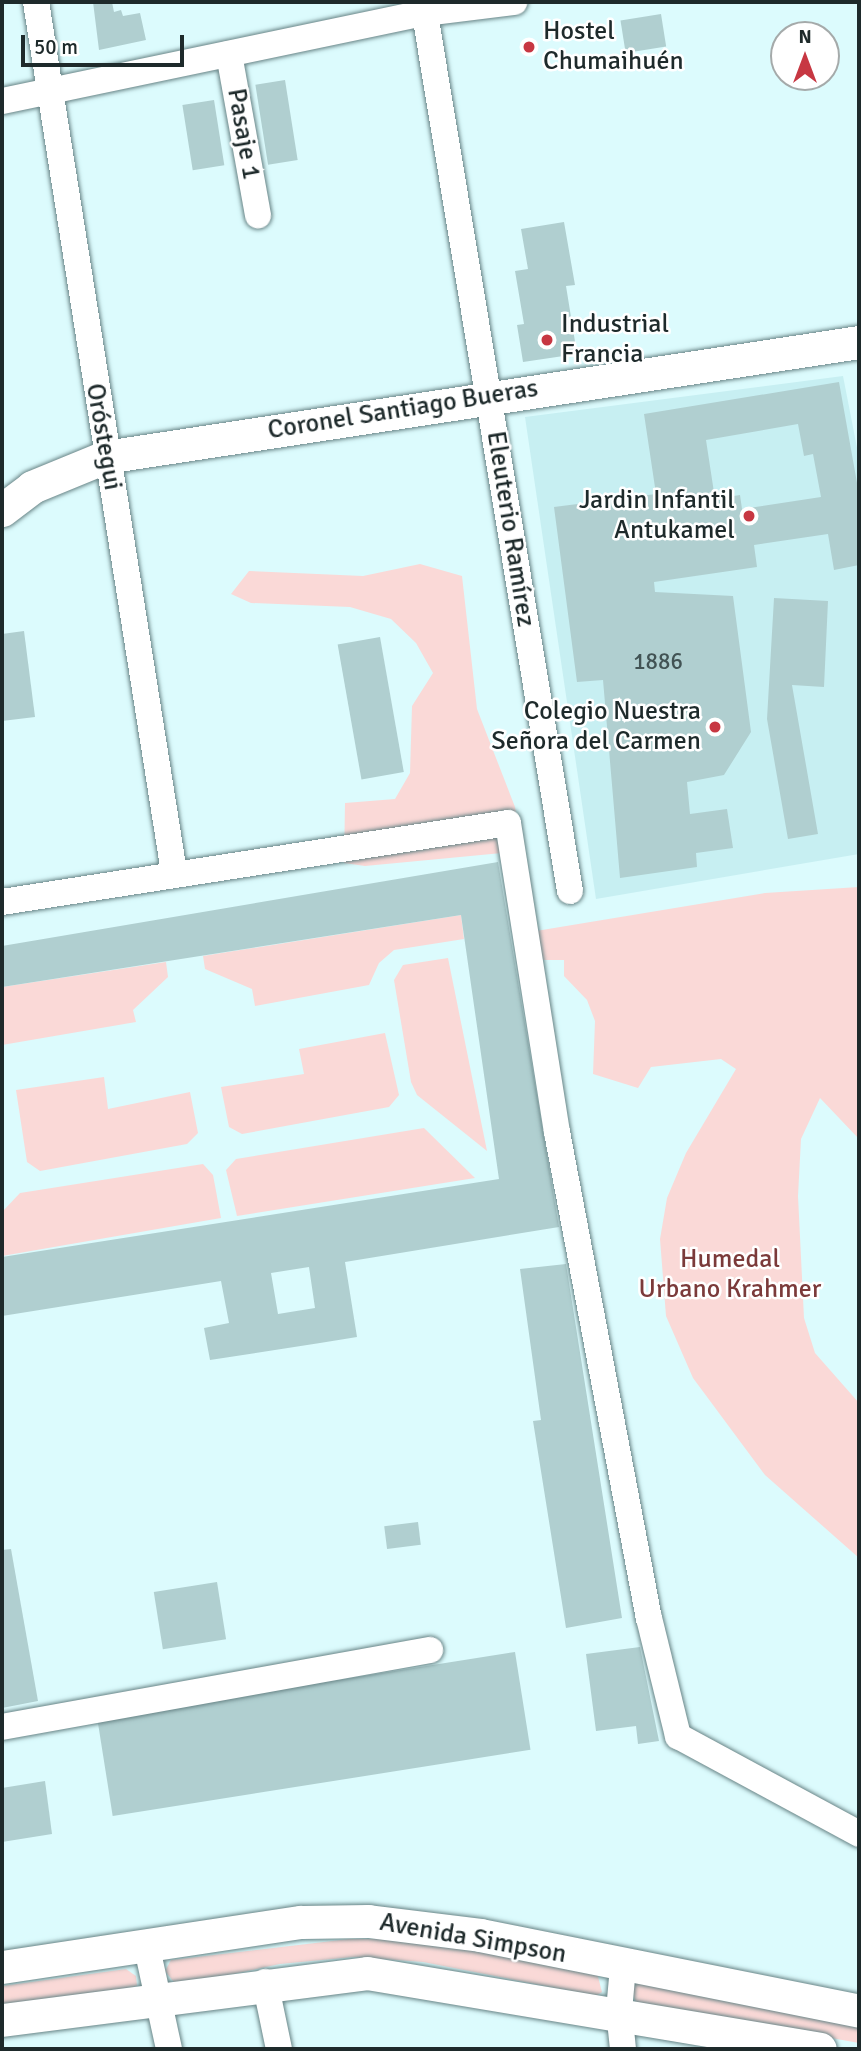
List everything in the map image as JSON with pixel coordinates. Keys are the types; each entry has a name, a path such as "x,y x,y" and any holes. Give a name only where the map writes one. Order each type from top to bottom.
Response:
{"main road":[{"name":"Coronel Santiago Bueras","path":"2,510 32,487 105,457 488,396 859,342"},
{"name":"Avenida Simpson","path":"2,1967 148,1948 301,1922 368,1922 480,1935 623,1967 859,2011"},
{"name":"Avenida Simpson","path":"2,2020 159,2001 265,1982 368,1973 619,2011 820,2049"}],"street":[{"name":"Oróstegui","path":"36,2 105,457 174,872"},
{"path":"2,101 229,54 424,8 514,2"},
{"name":"Eleuterio Ramírez","path":"424,8 570,891"},
{"name":"Pasaje 1","path":"229,54 258,215"},
{"path":"2,902 174,872 508,823 557,1132 649,1618 678,1737 859,1834"},
{"path":"2,1727 430,1650"},
{"path":"148,1948 169,2049"},
{"path":"623,1967 619,2011 623,2049"},
{"path":"265,1982 279,2049"}],"shaded area":[{"name":"Colegio Nuestra Señora del Carmen","path":"843,376 859,458 859,854 596,899 525,417"}],"green space":[{"name":"Humedal Urbano Krahmer","path":"420,564 462,576 477,709 515,807 536,931 765,893 859,887 859,1139 820,1098 801,1139 798,1196 804,1318 815,1353 859,1403 859,1558 765,1475 693,1378 666,1316 660,1239 667,1198 686,1153 736,1069 721,1059 651,1067 638,1088 593,1074 595,1021 587,1000 564,976 564,960 522,960 502,853 365,866 344,863 345,803 395,799 410,773 412,706 433,673 416,643 391,619 350,607 251,603 231,594 249,571 363,576"},
{"path":"461,915 464,939 394,950 379,963 369,985 255,1006 252,989 205,969 203,956"},
{"path":"448,958 487,1151 417,1095 411,1082 394,980 403,965"},
{"path":"166,962 168,977 133,1010 136,1022 2,1045 2,987"},
{"path":"385,1033 399,1095 389,1107 242,1134 229,1127 221,1087 304,1074 299,1049"},
{"path":"104,1077 108,1109 190,1092 198,1133 187,1144 40,1171 27,1162 16,1090"},
{"path":"424,1128 475,1178 237,1216 226,1170 236,1159"},
{"path":"203,1164 213,1175 221,1218 2,1256 2,1212 20,1193"},
{"path":"349,1939 418,1939 597,1973 602,1992 596,1996 423,1962 354,1957 280,1964 177,1986 165,1971 171,1960"},
{"path":"126,1969 136,1976 137,1986 2,2014 2,1986"},
{"path":"637,1978 859,2020 859,2043 636,2003 631,1988"}],"building":[{"path":"93,2 112,2 114,12 121,10 123,16 140,13 146,40 99,50"},
{"path":"661,14 666,47 626,53 621,20"},
{"path":"285,80 298,160 268,165 255,85"},
{"path":"214,100 224,165 193,170 182,105"},
{"path":"564,222 575,285 566,286 577,354 523,362 517,325 524,324 515,271 528,269 521,229"},
{"path":"839,382 859,494 859,565 834,570 828,534 754,545 757,567 654,582 655,592 733,596 751,732 724,775 687,782 690,814 727,809 733,848 696,853 697,867 620,878 603,680 577,682 554,507 656,494 644,414","holes":["798,424 804,456 813,454 821,497 742,509 740,495 715,499 706,440"]},
{"path":"774,598 828,601 824,687 792,685 818,834 788,839 767,719"},
{"path":"24,631 35,717 2,721 2,634"},
{"path":"380,637 404,772 361,779 338,644"},
{"path":"498,862 559,1227 345,1262 357,1337 320,1343 210,1360 204,1328 229,1323 221,1281 2,1316 2,1257 499,1179 461,915 2,987 2,946","holes":["309,1267 315,1308 278,1314 271,1273"]},
{"path":"566,1264 622,1618 566,1628 533,1421 541,1420 520,1269"},
{"path":"418,1522 421,1545 387,1549 384,1526"},
{"path":"11,1549 38,1701 2,1708 2,1550"},
{"path":"217,1582 226,1639 163,1649 154,1592"},
{"path":"640,1647 659,1741 638,1744 636,1726 596,1731 586,1654"},
{"path":"515,1652 530,1750 113,1816 97,1718"},
{"path":"45,1781 52,1834 2,1842 2,1788"}],"place":[{"name":"Hostel Chumaihuén","path":"529,47"},
{"name":"Industrial Francia","path":"547,340"},
{"name":"Jardin Infantil Antukamel","path":"749,516"},
{"name":"Colegio Nuestra Señora del Carmen","path":"715,727"}]}
